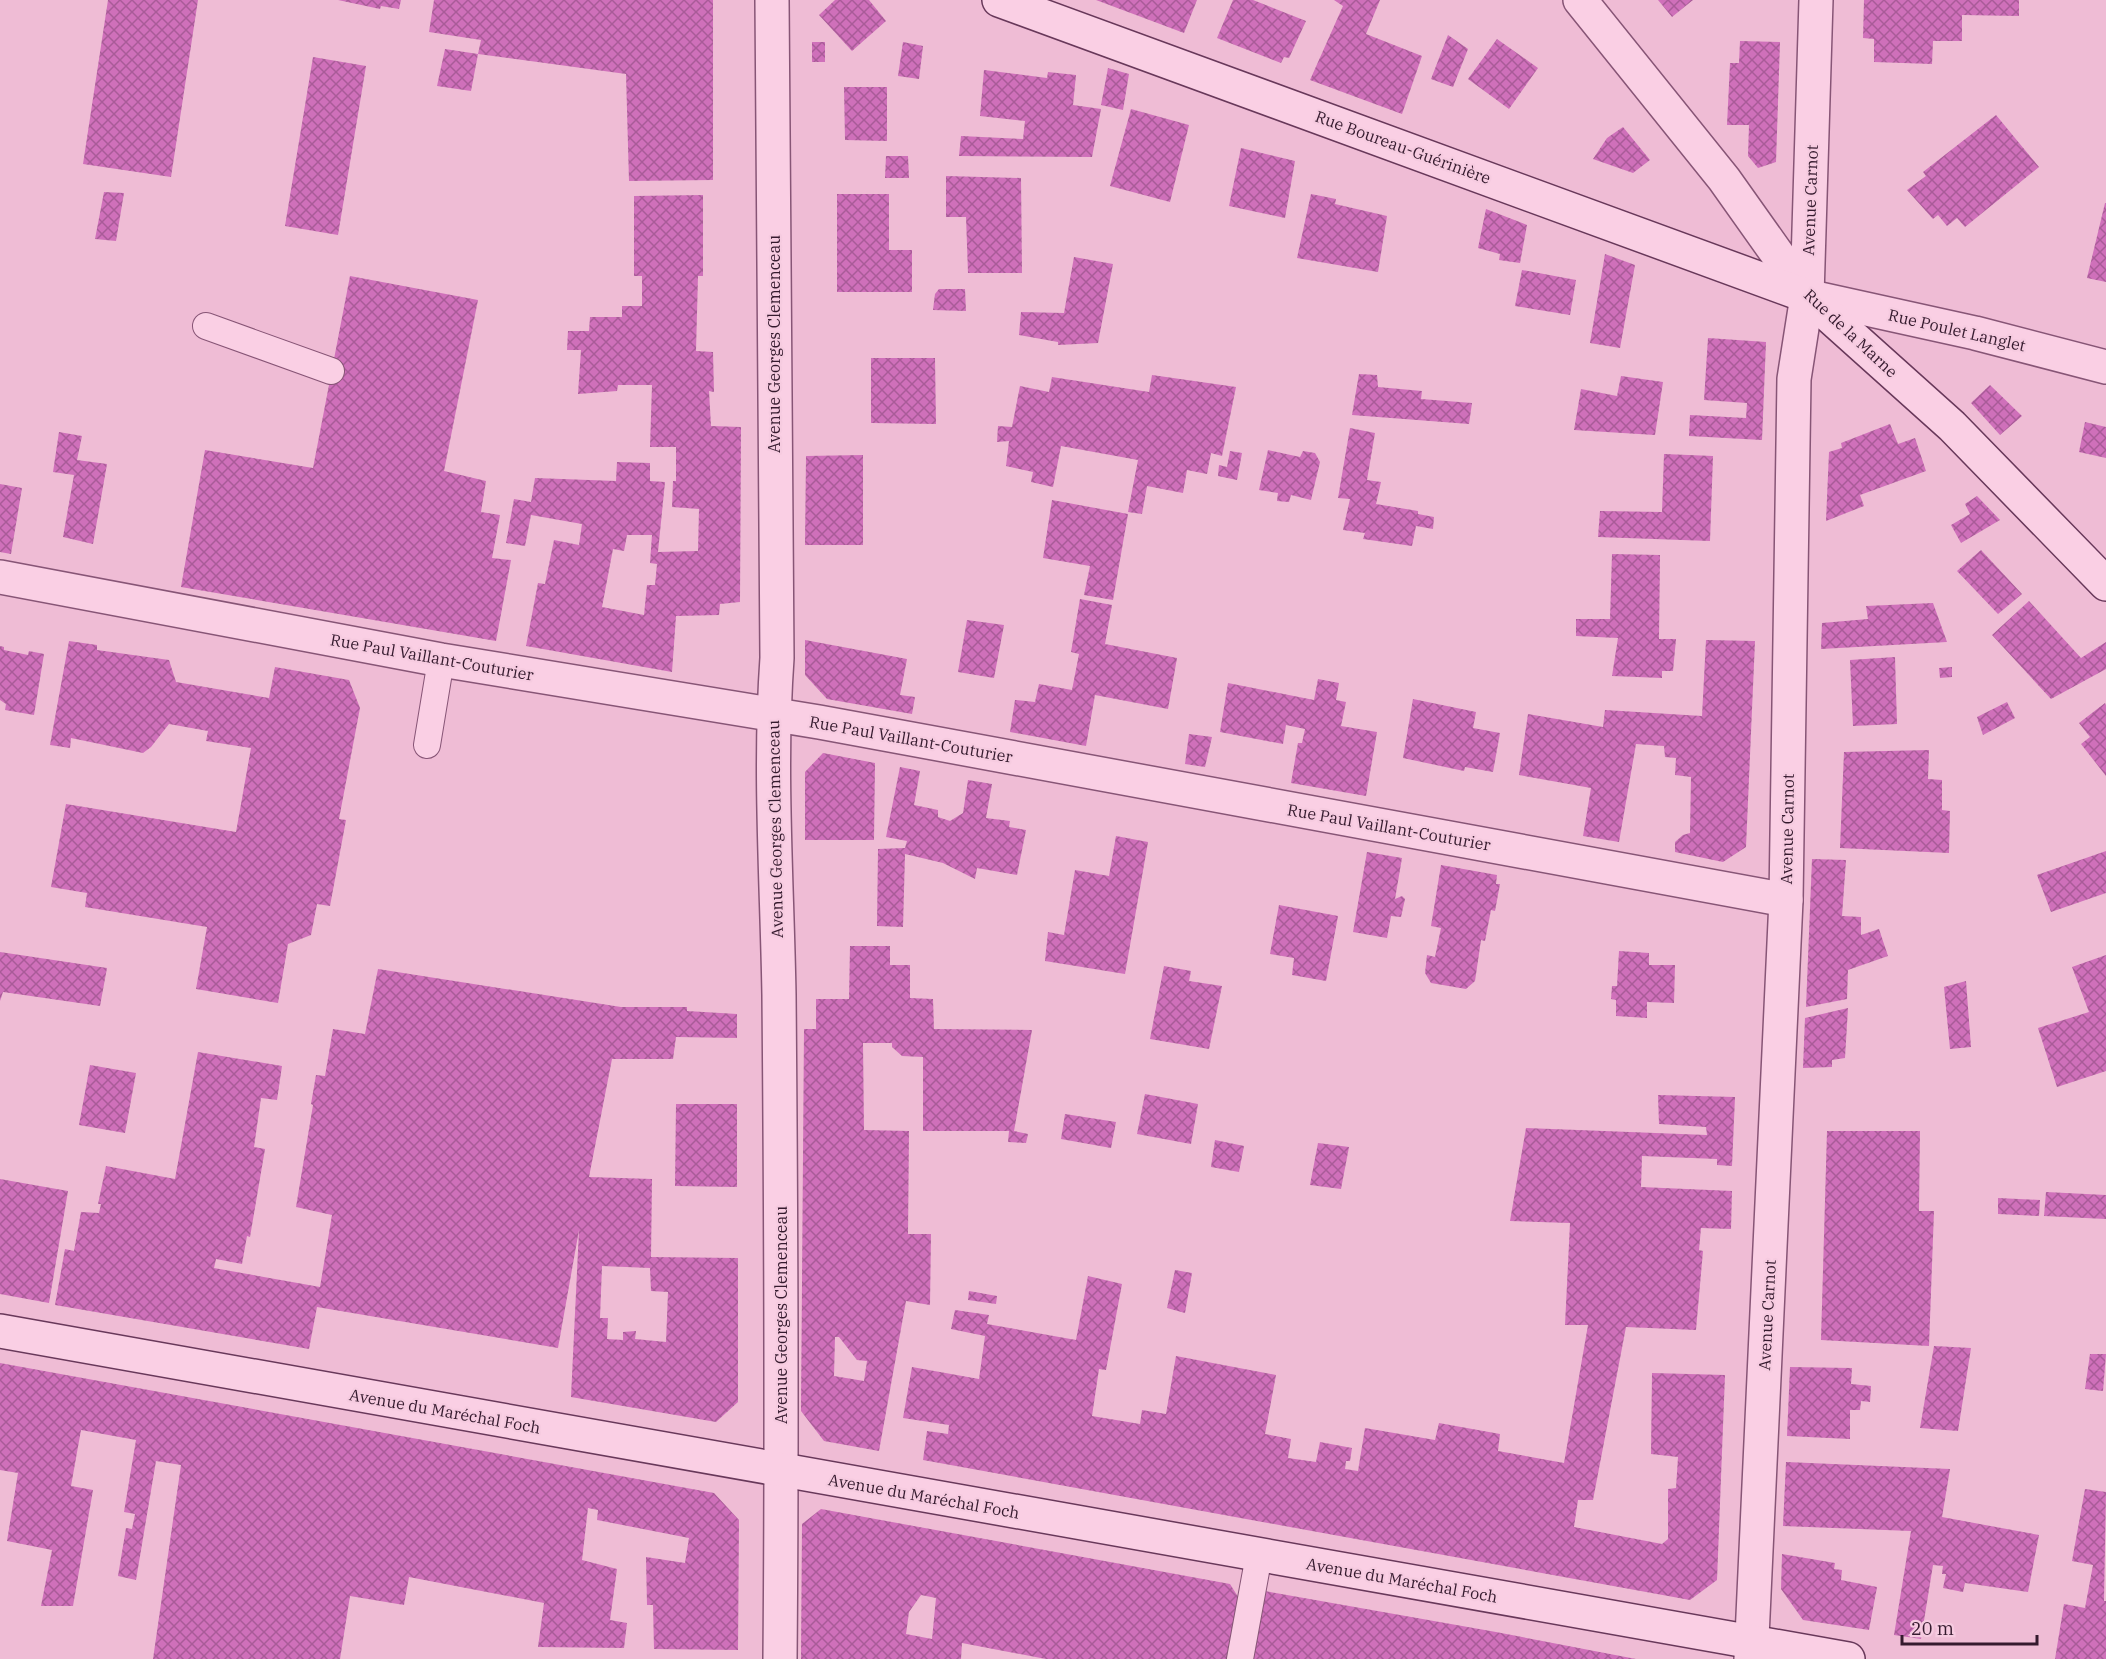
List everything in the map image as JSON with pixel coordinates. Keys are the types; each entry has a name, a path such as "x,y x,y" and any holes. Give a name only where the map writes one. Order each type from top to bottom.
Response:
{"street":[{"name":"Avenue Georges Clemenceau","path":"772,0 777,658 773,716 779,993 782,1471 780,1659"},
{"name":"Rue Boureau-Guérinière","path":"999,0 1808,296"},
{"name":"Rue de la Marne","path":"1580,0 1724,179 1808,296 1952,426 2106,584"},
{"name":"Avenue Carnot","path":"1752,1651 1786,900 1794,379 1808,296 1816,0"},
{"name":"Rue Poulet Langlet","path":"1808,296 1975,333 2106,367"},
{"name":"Rue Paul Vaillant-Couturier","path":"0,577 441,660 732,706 773,716 830,724 1786,900"},
{"name":"Avenue du Maréchal Foch","path":"0,1331 1260,1555 1752,1651 1848,1659"}],"lane":[{"path":"206,326 331,371"},
{"path":"428,745 441,660"},
{"path":"1240,1659 1260,1555"}],"building":[{"path":"108,0 198,0 171,177 83,164"},
{"path":"338,0 401,0 399,9 381,6 380,9"},
{"path":"434,0 713,0 713,180 629,181 626,74 478,54 481,40 429,32"},
{"path":"835,0 869,0 886,21 852,51 819,15"},
{"path":"1096,0 1197,0 1184,33"},
{"path":"1233,0 1253,0 1306,21 1289,58 1284,57 1281,63 1217,38"},
{"path":"1334,0 1380,0 1366,34 1422,56 1402,114 1310,80 1343,6"},
{"path":"1658,0 1693,0 1672,17"},
{"path":"1864,0 2019,0 2019,16 1962,15 1962,41 1933,41 1932,64 1874,62 1874,39 1863,38"},
{"path":"1448,35 1468,49 1453,87 1431,79"},
{"path":"1497,39 1538,68 1509,109 1468,79"},
{"path":"1740,41 1780,42 1776,162 1758,168 1748,156 1749,125 1727,125 1730,63 1739,63"},
{"path":"812,42 825,42 825,62 812,62"},
{"path":"903,42 923,46 919,79 898,76"},
{"path":"445,49 478,54 471,91 437,86"},
{"path":"313,57 366,66 338,235 285,226"},
{"path":"1108,68 1129,74 1123,110 1101,105"},
{"path":"984,70 1047,78 1048,72 1076,75 1073,105 1101,109 1092,157 959,156 961,136 1023,139 1025,121 980,116"},
{"path":"844,87 887,87 887,141 845,140"},
{"path":"1131,109 1189,125 1170,202 1110,186"},
{"path":"1996,115 2039,167 1965,227 1957,218 1947,226 1938,215 1933,219 1907,190 1926,176 1923,172"},
{"path":"1623,127 1650,160 1633,173 1593,159 1607,138"},
{"path":"1241,148 1295,161 1285,218 1229,206"},
{"path":"886,156 908,156 909,178 885,178"},
{"path":"946,176 1021,178 1022,273 968,273 966,217 946,217"},
{"path":"104,192 124,193 116,241 95,239"},
{"path":"837,194 889,194 889,250 912,250 912,292 837,292"},
{"path":"1311,194 1336,199 1335,204 1387,216 1378,272 1297,258"},
{"path":"703,195 703,276 698,276 696,351 713,352 714,392 709,391 711,426 741,427 740,602 720,604 719,615 676,616 672,672 526,646 538,583 545,584 554,540 579,545 582,524 531,515 525,546 506,543 514,499 531,502 535,478 616,481 617,462 650,463 650,481 665,482 658,552 698,551 699,509 672,507 673,481 676,481 676,447 650,447 652,385 618,385 617,391 578,394 581,350 567,350 568,331 589,331 590,317 622,317 622,306 642,306 642,276 634,276 634,196","holes":["627,535 652,535 650,563 657,564 655,585 647,585 644,615 602,607 613,549 624,551"]},
{"path":"2106,203 2106,282 2087,278"},
{"path":"1486,209 1527,225 1520,263 1499,260 1500,254 1478,248"},
{"path":"1605,254 1635,265 1620,348 1590,343"},
{"path":"1074,257 1113,264 1098,343 1058,345 1058,342 1019,335 1021,312 1064,313"},
{"path":"1522,270 1576,280 1570,315 1515,306"},
{"path":"350,276 478,300 444,471 486,481 481,512 500,515 492,558 511,560 496,641 181,587 205,450 313,468"},
{"path":"939,289 965,289 966,311 933,310 935,294"},
{"path":"1708,338 1766,342 1762,440 1689,436 1690,415 1746,418 1747,403 1704,400"},
{"path":"871,358 935,358 936,424 871,423"},
{"path":"1359,374 1377,375 1378,387 1422,391 1421,399 1472,403 1469,424 1352,415"},
{"path":"1152,375 1236,387 1222,456 1211,453 1207,474 1187,470 1183,493 1147,486 1142,514 1128,512 1138,460 1061,446 1053,487 1031,482 1033,472 1006,466 1009,441 997,442 998,426 1012,427 1020,386 1049,392 1052,377 1149,392"},
{"path":"1621,376 1663,382 1655,435 1574,430 1581,389 1617,396"},
{"path":"1990,385 2022,416 2000,435 1971,403"},
{"path":"2085,422 2106,427 2106,458 2079,452"},
{"path":"1890,424 1898,444 1915,438 1926,471 1860,495 1864,506 1826,521 1829,452 1842,448 1841,443"},
{"path":"1350,428 1375,433 1367,480 1381,482 1376,504 1418,511 1418,514 1434,517 1433,529 1416,526 1412,546 1363,539 1365,533 1343,530 1350,499 1338,498"},
{"path":"59,432 82,436 77,460 107,464 93,544 63,537 74,475 53,472"},
{"path":"1268,450 1300,457 1303,451 1315,453 1320,462 1311,500 1291,495 1289,502 1277,501 1278,493 1259,490"},
{"path":"1230,451 1242,453 1237,480 1218,476 1219,465 1227,467"},
{"path":"1664,454 1713,456 1710,541 1598,537 1600,511 1662,512"},
{"path":"863,455 863,545 805,545 806,456"},
{"path":"0,484 22,488 11,554 0,552"},
{"path":"1977,496 2000,520 1961,543 1951,525 1970,514 1965,504"},
{"path":"1052,500 1128,514 1113,600 1084,595 1090,566 1043,558"},
{"path":"1981,550 2022,594 1998,614 1957,571"},
{"path":"1612,554 1660,555 1659,639 1676,639 1673,671 1662,671 1662,678 1612,676 1618,638 1576,636 1576,619 1610,619"},
{"path":"1080,599 1112,605 1105,644 1177,658 1168,709 1095,695 1086,746 1010,732 1015,700 1035,702 1039,684 1072,690 1079,654 1071,652"},
{"path":"2029,601 2081,658 2106,642 2106,669 2051,699 1992,635"},
{"path":"1933,603 1947,642 1821,649 1822,623 1868,619 1866,606"},
{"path":"967,620 1004,625 994,678 958,672"},
{"path":"805,640 907,659 900,695 915,697 912,714 827,699 805,675"},
{"path":"1706,640 1755,641 1746,847 1723,862 1675,852 1675,842 1683,835 1690,833 1691,777 1675,775 1676,758 1665,757 1664,746 1636,744 1619,842 1583,836 1591,788 1519,775 1528,714 1603,727 1605,710 1702,716"},
{"path":"69,641 97,645 97,650 169,660 176,682 269,698 275,667 349,680 360,708 339,819 346,820 330,906 317,904 311,935 288,944 278,1003 196,989 207,927 85,907 87,893 51,887 66,804 236,832 251,748 206,741 208,731 169,724 151,747 143,753 71,738 70,748 50,745"},
{"path":"0,646 4,647 4,650 28,655 29,651 44,654 34,715 5,710 6,704 0,700"},
{"path":"1895,657 1897,724 1853,726 1850,660"},
{"path":"1952,667 1952,677 1940,678 1939,668"},
{"path":"1318,679 1339,683 1336,700 1346,702 1341,726 1377,732 1366,796 1291,783 1298,743 1302,743 1305,729 1286,725 1283,744 1220,732 1228,683 1314,700"},
{"path":"1413,699 1476,712 1473,728 1500,733 1493,772 1465,767 1464,771 1403,758"},
{"path":"2007,702 2015,718 1983,735 1977,717"},
{"path":"2105,703 2106,776 2081,744 2090,737 2079,723"},
{"path":"1189,734 1212,737 1205,767 1185,764"},
{"path":"1929,750 1928,779 1942,780 1942,810 1950,811 1949,853 1840,848 1844,752"},
{"path":"823,753 875,763 874,840 805,840 805,772"},
{"path":"900,767 920,771 914,805 938,810 938,817 950,821 963,813 968,780 992,784 986,818 1010,821 1009,827 1026,830 1017,875 977,868 975,879 943,863 905,854 903,927 877,926 878,849 905,848 907,841 886,837"},
{"path":"1116,836 1148,842 1125,974 1045,961 1048,932 1064,935 1075,870 1109,876"},
{"path":"2106,851 2106,893 2051,912 2037,875"},
{"path":"1367,852 1402,858 1395,899 1402,896 1405,899 1401,917 1391,916 1387,938 1353,932"},
{"path":"1812,859 1846,860 1842,916 1861,917 1861,935 1879,929 1888,956 1848,970 1847,999 1806,1007"},
{"path":"1441,865 1497,875 1496,884 1500,884 1495,911 1491,910 1485,941 1481,940 1475,981 1466,989 1431,983 1425,973 1427,955 1435,957 1441,928 1431,926"},
{"path":"1279,905 1338,916 1326,981 1292,975 1294,958 1270,954"},
{"path":"850,946 890,946 890,965 910,965 910,998 933,999 934,1029 1032,1030 1014,1131 1028,1134 1026,1143 1008,1142 1009,1131 923,1131 923,1057 902,1056 892,1047 892,1043 863,1043 864,1130 909,1131 908,1234 931,1234 930,1305 906,1301 879,1451 824,1441 801,1411 804,1029 816,1029 816,999 849,999","holes":["835,1337 839,1337 857,1360 867,1361 864,1381 834,1376"]},
{"path":"1619,951 1649,953 1649,965 1675,965 1674,1003 1647,1002 1647,1018 1616,1016 1616,1000 1611,999 1612,986 1617,986"},
{"path":"0,952 107,968 100,1006 3,992 0,1001"},
{"path":"2106,955 2106,1071 2057,1087 2038,1028 2089,1012 2072,967"},
{"path":"1164,966 1191,971 1189,981 1222,986 1209,1049 1150,1039"},
{"path":"378,969 621,1007 687,1007 687,1011 737,1014 737,1038 676,1037 673,1059 612,1059 589,1177 652,1179 651,1257 738,1258 738,1402 716,1422 571,1397 579,1230 558,1348 317,1307 309,1349 55,1305 65,1249 74,1251 81,1212 99,1213 101,1204 98,1204 106,1166 175,1179 198,1052 282,1066 277,1100 261,1098 254,1147 265,1149 250,1237 247,1236 242,1264 216,1259 214,1268 320,1287 332,1215 296,1207 316,1075 325,1076 333,1029 365,1034","holes":["602,1266 650,1268 651,1291 668,1292 666,1342 635,1339 636,1331 623,1332 623,1340 607,1339 608,1318 600,1318"]},
{"path":"1966,981 1971,1047 1950,1049 1944,987"},
{"path":"1848,1008 1845,1058 1832,1060 1832,1067 1803,1068 1805,1018"},
{"path":"90,1065 136,1073 125,1133 79,1125"},
{"path":"1145,1094 1198,1104 1191,1144 1137,1134"},
{"path":"1658,1095 1735,1097 1732,1166 1717,1165 1717,1159 1642,1156 1641,1187 1732,1191 1731,1229 1701,1228 1699,1250 1703,1251 1696,1330 1626,1327 1593,1500 1578,1500 1574,1527 1662,1544 1668,1539 1668,1489 1676,1488 1678,1457 1651,1454 1652,1373 1725,1375 1717,1580 1690,1600 923,1460 927,1431 948,1434 949,1425 903,1418 912,1367 979,1379 985,1336 951,1329 955,1310 989,1315 987,1324 1076,1340 1088,1276 1122,1284 1106,1370 1099,1369 1092,1416 1140,1424 1142,1410 1166,1414 1176,1356 1276,1375 1265,1434 1291,1439 1288,1458 1316,1462 1320,1442 1352,1448 1350,1461 1346,1461 1345,1469 1358,1471 1365,1428 1435,1440 1439,1423 1500,1434 1498,1451 1564,1463 1588,1325 1565,1325 1570,1223 1510,1221 1526,1128 1707,1135 1706,1127 1659,1124"},
{"path":"676,1104 737,1104 737,1187 675,1186"},
{"path":"1065,1114 1116,1122 1111,1148 1061,1139"},
{"path":"1827,1131 1920,1131 1919,1211 1934,1211 1929,1346 1821,1340"},
{"path":"1215,1140 1244,1146 1239,1172 1211,1167"},
{"path":"1318,1143 1349,1147 1341,1189 1310,1185"},
{"path":"0,1179 68,1191 49,1303 0,1294"},
{"path":"2046,1192 2106,1195 2106,1219 2044,1216"},
{"path":"1998,1198 2040,1200 2039,1216 1998,1214"},
{"path":"1175,1270 1192,1273 1185,1313 1167,1308"},
{"path":"969,1291 997,1296 996,1304 968,1300"},
{"path":"1934,1346 1971,1348 1958,1431 1920,1428"},
{"path":"2090,1354 2106,1354 2103,1391 2085,1389"},
{"path":"0,1363 714,1493 739,1520 738,1650 654,1649 653,1605 647,1605 646,1557 685,1563 689,1538 597,1520 598,1510 588,1508 582,1560 617,1569 610,1620 627,1623 624,1648 538,1647 544,1603 409,1577 404,1605 350,1596 340,1659 153,1659 181,1465 156,1461 136,1580 118,1576 126,1528 132,1529 135,1514 124,1512 136,1440 81,1430 71,1486 93,1490 73,1606 41,1606 52,1550 7,1541 18,1473 0,1470"},
{"path":"1790,1367 1852,1368 1851,1384 1871,1386 1870,1402 1861,1401 1860,1410 1850,1410 1850,1439 1787,1436"},
{"path":"1786,1462 1950,1469 1942,1517 2039,1535 2028,1592 1965,1583 1963,1592 1943,1588 1946,1574 1942,1574 1943,1566 1933,1565 1921,1639 1894,1635 1911,1531 1783,1526"},
{"path":"2085,1489 2106,1492 2104,1601 2106,1601 2106,1659 2055,1659 2064,1604 2085,1608 2093,1565 2072,1561"},
{"path":"821,1509 1230,1584 1240,1600 1230,1659 1046,1659 962,1643 961,1659 801,1659 802,1524","holes":["921,1595 936,1598 932,1639 906,1634 909,1612"]},
{"path":"1782,1554 1835,1563 1834,1569 1842,1570 1841,1580 1877,1587 1869,1630 1803,1620 1781,1589"},
{"path":"1259,1590 1496,1632 1636,1659 1247,1659"}]}
